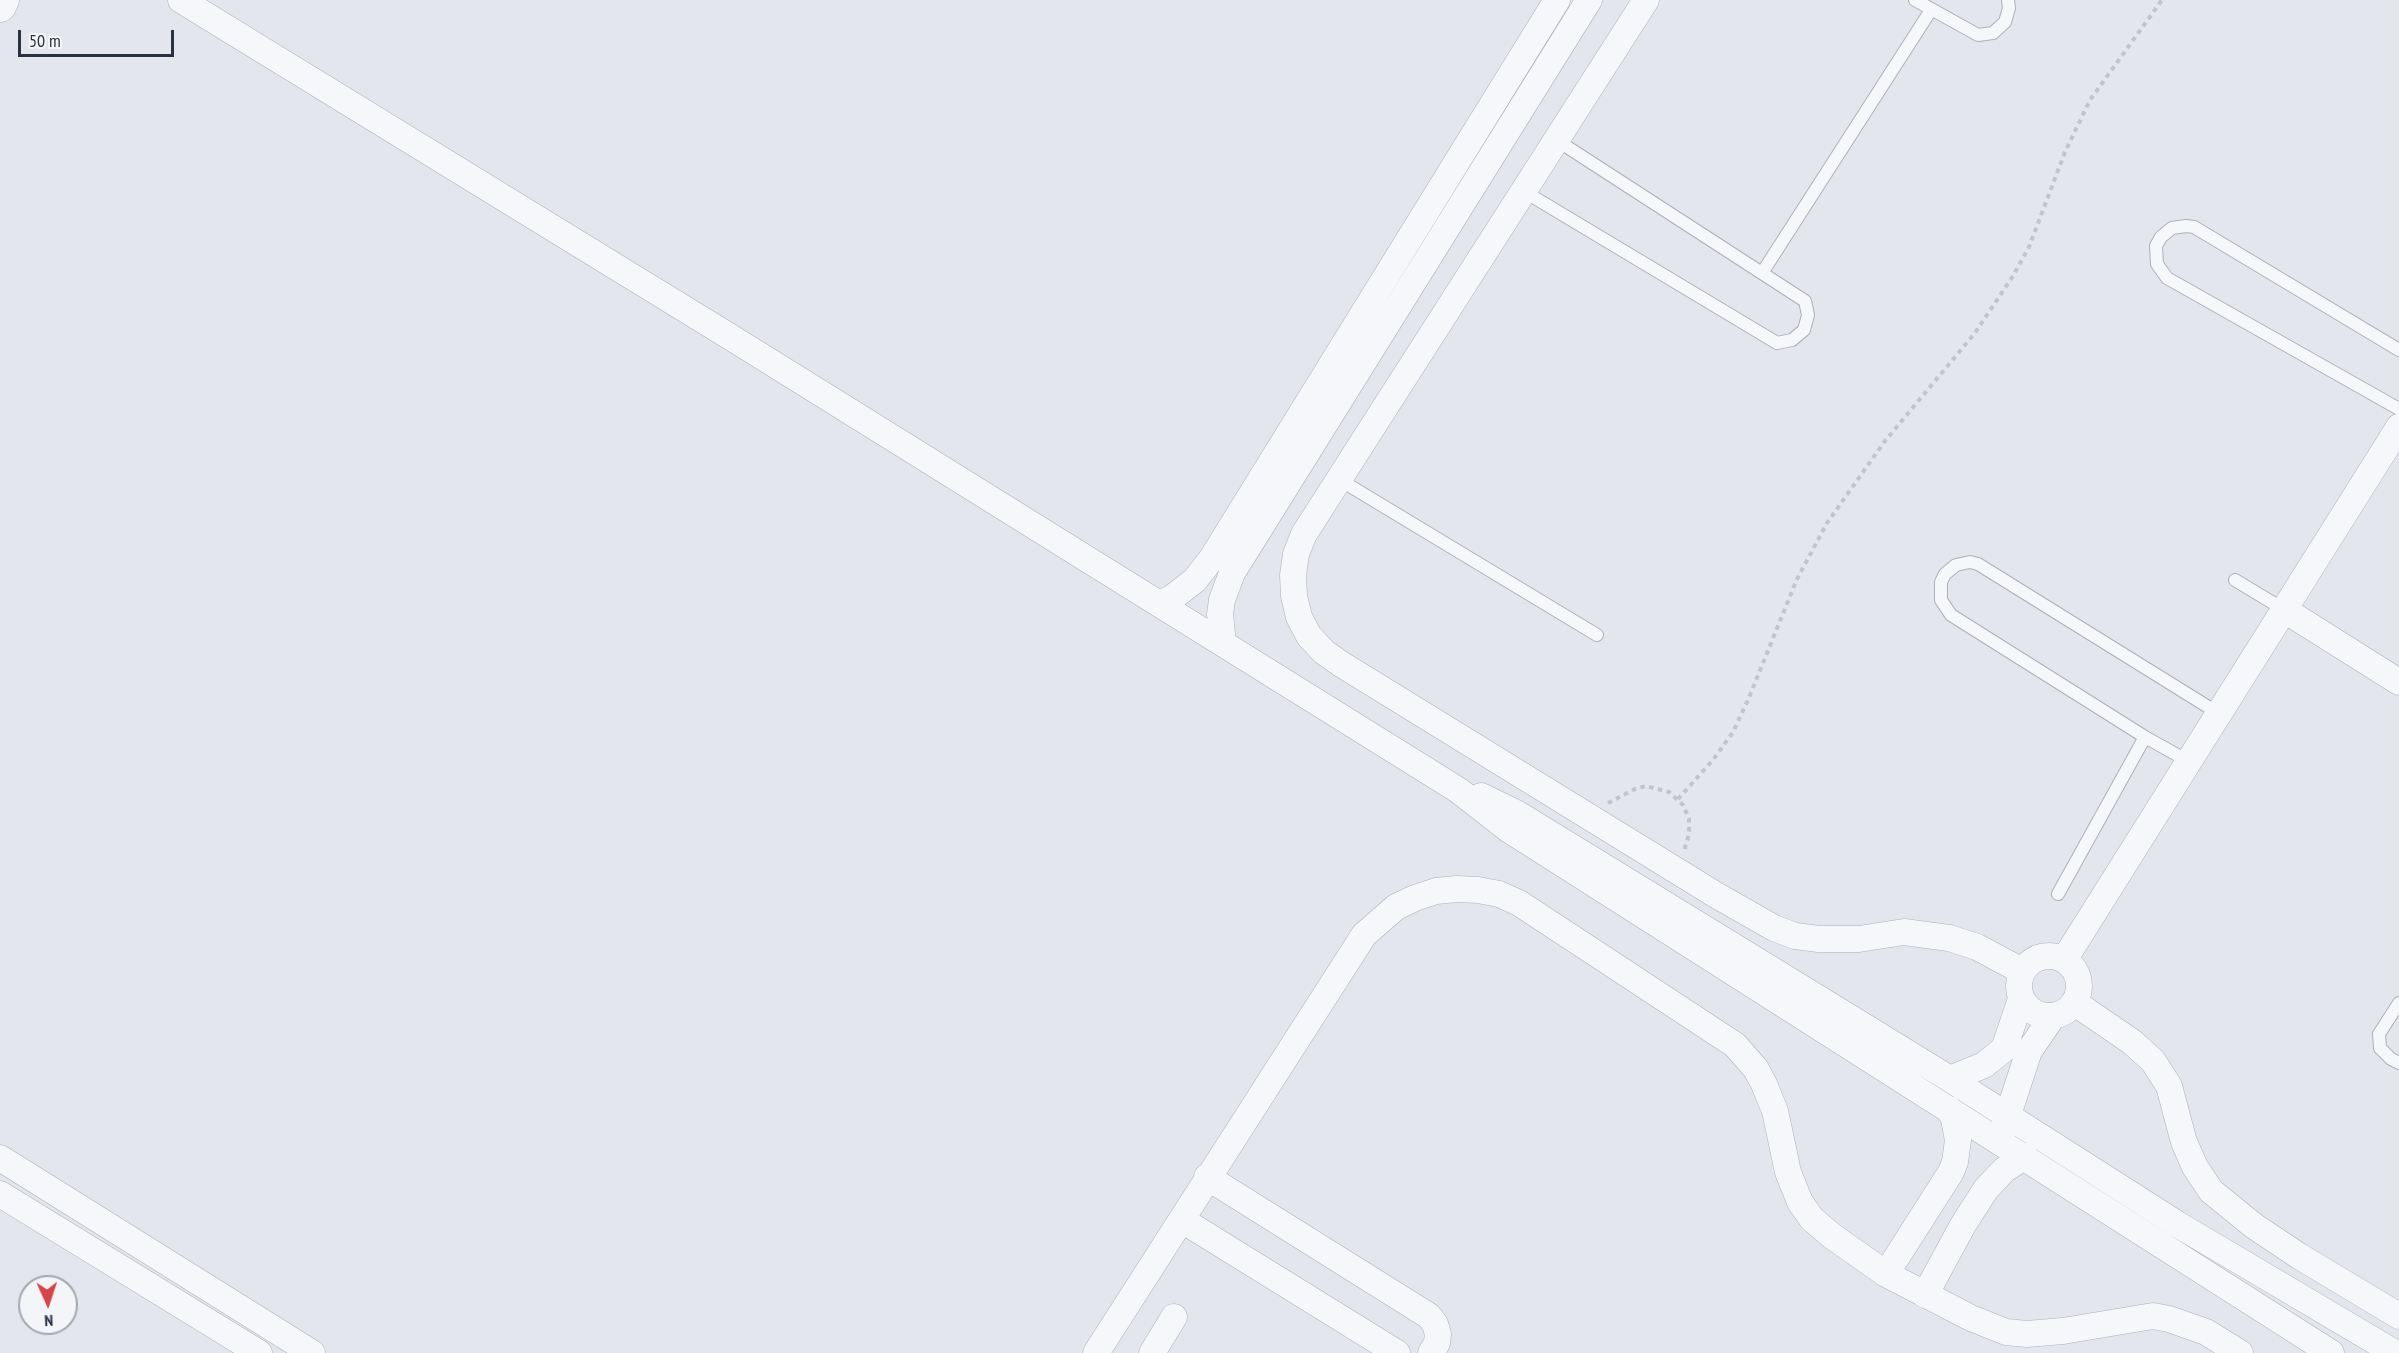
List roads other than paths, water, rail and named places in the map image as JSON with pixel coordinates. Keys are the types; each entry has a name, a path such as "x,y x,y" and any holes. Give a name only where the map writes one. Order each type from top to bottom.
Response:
{"street":[{"path":"0,6 3,0"},
{"path":"181,0 722,332 1458,790 1508,829 1949,1109 2003,1128 2177,1224 2395,1353"},
{"path":"1160,604 1172,598 1195,580 1212,558 1557,0"},
{"path":"1223,643 1221,607 1232,573 1589,0"},
{"path":"1646,0 1558,141 1304,534 1296,554 1293,575 1294,596 1299,617 1323,652 1341,664 1755,918 1795,936 1841,939 1904,932 1949,938 1977,947 2022,971"},
{"path":"2064,960 2399,427"},
{"path":"2283,609 2399,682"},
{"path":"1458,790 1489,799 1518,814 1950,1079 2003,1128 2025,1156 2331,1353"},
{"path":"1096,1353 1364,935 1396,907 1415,897 1446,890 1478,890 1499,894 1519,903 1735,1045 1756,1069 1764,1084 1775,1111 1788,1172 1800,1202 1812,1219 1832,1236 1886,1274 1971,1318 2006,1332 2027,1334 2063,1331 2153,1316 2206,1332 2241,1353"},
{"path":"1950,1079 1984,1065 2004,1049 2021,999 2019,981 2022,971 2036,959 2055,956 2071,965 2079,982 2079,992 2075,1003 2062,1014 2053,1016 2034,1013 2021,999"},
{"path":"2075,1003 2132,1042 2153,1061 2169,1086 2184,1142 2195,1167 2211,1191 2254,1226 2299,1256 2399,1316"},
{"path":"2003,1128 2030,1051 2053,1016"},
{"path":"1886,1274 1951,1172 1955,1162 1958,1140 1954,1119 1949,1109"},
{"path":"1925,1295 1963,1225 1986,1189 2004,1170 2025,1156"},
{"path":"0,1158 312,1353"},
{"path":"1207,1177 1429,1316 1438,1334 1437,1344 1431,1353"},
{"path":"0,1194 259,1353"},
{"path":"1182,1220 1397,1353"},
{"path":"1152,1353 1174,1317"}],"lane":[{"path":"1915,0 1978,35 1993,33 2005,22 2009,8 2008,0"},
{"path":"1762,273 1931,10"},
{"path":"1525,192 1777,343 1792,340 1804,330 1808,315 1805,301 1558,141"},
{"path":"2399,350 2194,227 2172,228 2161,237 2157,246 2157,264 2167,278 2399,410"},
{"path":"1340,480 1597,635"},
{"path":"2188,761 2145,737 1951,615 1941,600 1941,582 1945,574 1956,565 1971,562 1978,564 2218,713"},
{"path":"2235,580 2283,609"},
{"path":"2058,894 2145,737"},
{"path":"2399,1004 2379,1034 2380,1048 2391,1059 2399,1063"}]}
